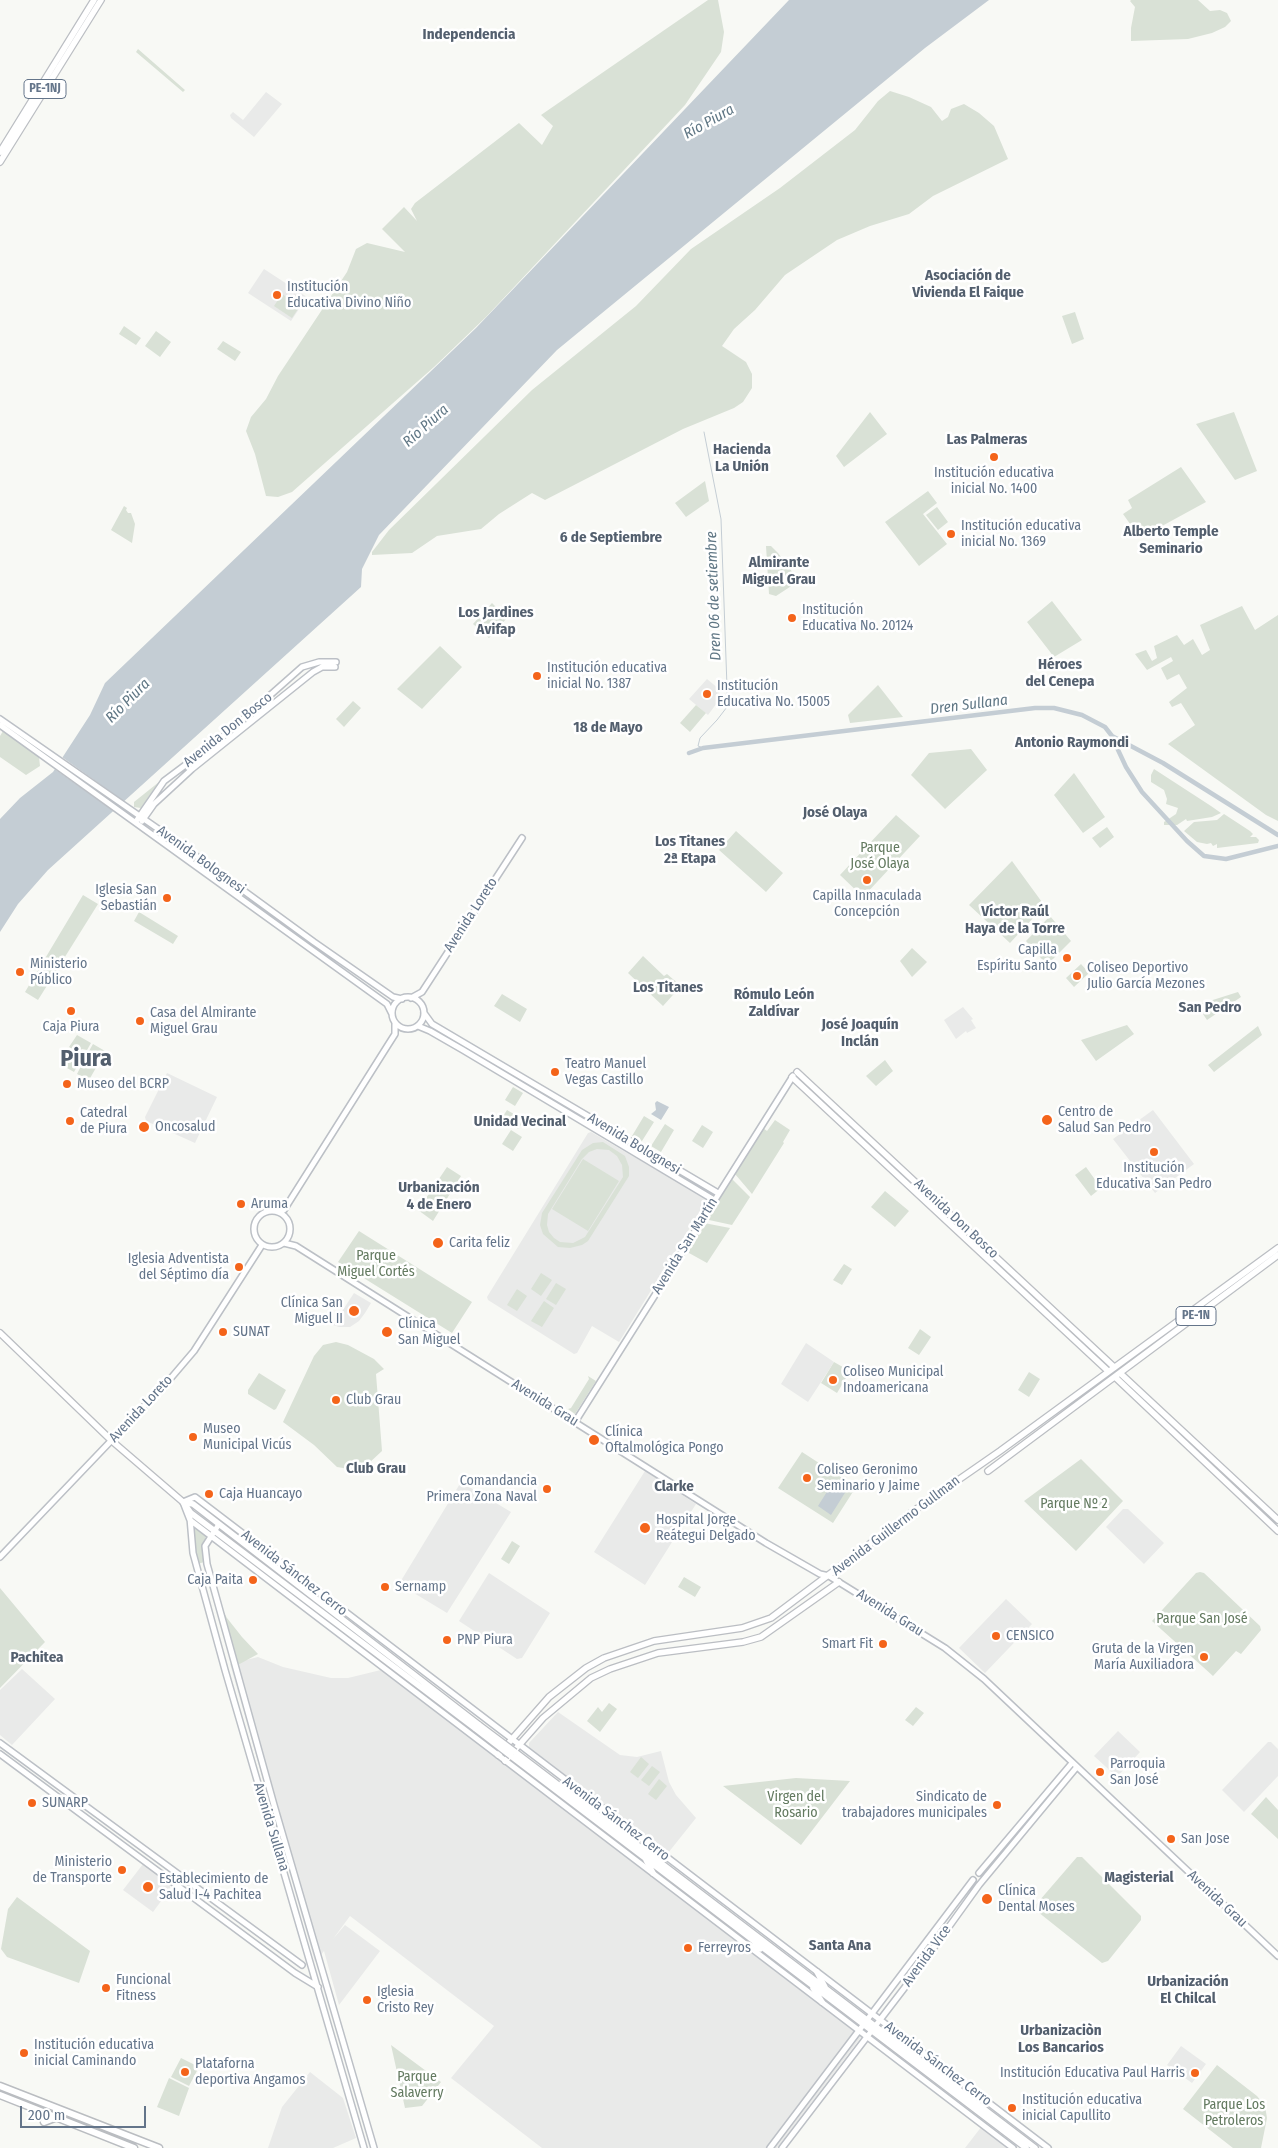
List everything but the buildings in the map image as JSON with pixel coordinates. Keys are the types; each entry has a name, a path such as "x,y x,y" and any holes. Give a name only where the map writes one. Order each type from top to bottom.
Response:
{"highway":[{"path":"0,2086 159,2148"},
{"path":"0,2095 134,2148"},
{"path":"44,2122 57,2117"}],"main road":[{"name":"PE-1NJ","path":"0,152 94,0"},
{"name":"PE-1NJ","path":"0,162 101,0"},
{"name":"Avenida Don Bosco","path":"319,662 336,664 322,667 313,672 192,769 154,804 139,821 164,781 224,736 302,667 319,662"},
{"name":"Avenida Bolognesi","path":"1,722 387,1004 392,1014"},
{"name":"Avenida Bolognesi","path":"139,821 393,997 402,999"},
{"name":"Avenida Loreto","path":"411,998 422,992 515,845 522,838"},
{"path":"281,1211 395,1034 418,1026 422,1020 424,1013 422,992"},
{"path":"395,1034 395,1023 392,1014 395,1004 402,999 411,998 422,1006"},
{"name":"Avenida Bolognesi","path":"424,1013 432,1024 718,1194"},
{"path":"395,1023 405,1029"},
{"name":"Avenida Bolognesi","path":"418,1026 464,1050 714,1200"},
{"name":"Avenida Don Bosco","path":"798,1072 1111,1369"},
{"name":"Avenida San Martín","path":"575,1422 792,1077 798,1072"},
{"name":"Avenida Don Bosco","path":"792,1077 1111,1369"},
{"path":"281,1211 290,1228 289,1236 284,1243 276,1247 262,1245 254,1236 256,1219 264,1212 281,1211"},
{"name":"Avenida Grau","path":"289,1236 296,1246"},
{"name":"Avenida Grau","path":"284,1243 296,1246 766,1543 820,1574 829,1576 916,1629 966,1664 1278,1956"},
{"name":"Avenida Loreto","path":"0,1557 112,1441 194,1351 262,1245"},
{"name":"Avenida Guillermo Gullman","path":"498,1754 549,1697 586,1668 604,1658 654,1641 756,1625 771,1618 915,1510 1025,1433 1278,1248"},
{"name":"PE-1N","path":"1117,1375 1278,1255"},
{"name":"Avenida Sánchez Cerro","path":"0,1333 112,1441 183,1502 191,1513 212,1533 1013,2148"},
{"path":"988,1471 1117,1375 1231,1482 1278,1531"},
{"path":"1025,1433 1030,1440"},
{"path":"1231,1482 1278,1520"},
{"name":"Avenida Sánchez Cerro","path":"183,1502 195,1497 1048,2148"},
{"name":"Avenida Sánchez Cerro","path":"183,1502 193,1504 477,1727"},
{"name":"Avenida Sánchez Cerro","path":"183,1502 190,1520 212,1533"},
{"name":"Avenida Sullana","path":"193,1504 190,1520 195,1560 225,1670 364,2148"},
{"name":"Avenida Sullana","path":"219,1524 212,1533 204,1551 208,1570 374,2148"},
{"name":"Avenida Guillermo Gullman","path":"506,1760 559,1703 592,1678 636,1659 743,1642 760,1637 839,1582"},
{"name":"Avenida Sánchez Cerro","path":"290,1592 477,1727 826,1989 866,2022"},
{"path":"0,1742 302,1966"},
{"path":"0,1754 295,1973 318,1988"},
{"name":"Avenida Sánchez Cerro","path":"513,1754 777,1959 874,2028 1026,2148"},
{"path":"979,1873 1074,1766"},
{"name":"Avenida Vice","path":"782,2148 880,2020 979,1885 1074,1766"},
{"path":"645,1858 653,1873"},
{"name":"Avenida Vice","path":"770,2148 974,1880"},
{"path":"746,1944 753,1945 777,1959"},
{"path":"817,1972 826,1989"},
{"path":"811,1984 822,2002"},
{"name":"Avenida Sánchez Cerro","path":"874,2028 1035,2148"},
{"path":"902,2047 918,2049"},
{"path":"347,2092 358,2091"},
{"path":"786,2127 793,2133"}],"shaded area":[{"path":"266,92 282,104 254,137 231,118 230,115 233,112 243,120"},
{"name":"Institución Educativa Divino Niño","path":"264,269 307,297 291,321 248,293"},
{"name":"Institución Educativa No. 15005","path":"707,679 719,689 720,699 708,715 689,699"},
{"path":"963,1007 973,1019 971,1020 976,1028 967,1033 966,1031 956,1039 944,1020"},
{"path":"167,1073 217,1097 195,1143 146,1121 145,1117"},
{"name":"Institución Educativa San Pedro","path":"1153,1110 1194,1164 1155,1193 1113,1139"},
{"path":"591,1132 705,1198 706,1202 619,1342 592,1326 577,1353 574,1354 488,1300 487,1297 588,1133"},
{"name":"Clínica San Miguel II","path":"354,1293 371,1303 365,1313 359,1321 350,1327 333,1325"},
{"path":"806,1343 834,1362 808,1402 781,1384"},
{"name":"Hospital Jorge Reátegui Delgado","path":"645,1471 696,1504 645,1585 594,1552"},
{"path":"461,1482 511,1512 447,1613 399,1584"},
{"path":"1123,1509 1128,1509 1164,1543 1144,1564 1106,1527"},
{"path":"489,1573 550,1613 522,1658 517,1659 459,1621"},
{"name":"CENSICO","path":"1006,1599 1032,1624 985,1673 959,1648"},
{"path":"258,1657 283,1667 331,1678 348,1678 389,1668 614,1848 862,2036 777,2148 542,2148 451,2078 494,2026 350,1916 333,1939 345,1925 380,1951 339,2005 324,1951 315,1962 230,1664"},
{"path":"22,1669 55,1699 12,1745 0,1735 0,1690"},
{"path":"558,1712 620,1755 637,1757 661,1751 669,1782 676,1795 696,1818 668,1853 529,1747 529,1743"},
{"path":"1118,1731 1140,1752 1117,1777 1094,1756"},
{"path":"1268,1742 1271,1742 1278,1749 1278,1776 1244,1812 1222,1790"},
{"name":"Establecimiento de Salud I-4 Pachitea","path":"143,1864 170,1885 170,1889 153,1912 123,1890"},
{"path":"1181,2046 1206,2064 1192,2083 1167,2065"},
{"path":"310,2072 343,2098 356,2138 333,2148 268,2148 282,2107"},
{"path":"982,2126 1011,2148 965,2148"}],"green space":[{"path":"708,0 718,0 724,32 721,52 685,105 486,317 434,367 292,492 278,497 266,496 255,454 246,431 251,417 266,399 278,376 347,272 356,249 367,243 405,252 382,229 404,207 417,221 411,209 415,203 519,123 542,145 553,126 541,115"},
{"path":"1131,0 1198,0 1210,11 1220,10 1227,13 1231,21 1225,27 1212,33 1188,39 1131,41 1131,28 1135,7"},
{"path":"138,49 185,90 183,92 136,52"},
{"path":"890,91 931,107 942,121 948,117 951,109 964,104 979,113 994,126 1008,159 933,196 909,214 870,226 837,240 785,275 755,310 734,329 722,346 746,362 752,374 752,388 743,402 734,408 683,429 545,500 532,493 499,514 481,529 437,536 412,553 372,555 372,552 389,530 532,390 636,306 691,249 780,188 855,130 878,101"},
{"path":"282,294 300,306 292,318 274,306"},
{"path":"1075,312 1084,339 1072,344 1062,316"},
{"path":"124,326 141,338 136,345 119,334"},
{"path":"156,331 171,342 160,357 145,346"},
{"path":"223,341 241,352 235,361 217,349"},
{"path":"870,412 887,434 844,467 836,456"},
{"path":"1234,412 1257,471 1235,480 1196,424"},
{"path":"1181,467 1206,502 1140,538 1123,514 1132,508 1128,500"},
{"path":"705,481 709,501 686,517 675,503"},
{"path":"928,491 937,503 923,514 947,544 919,566 885,522"},
{"path":"124,506 127,508 128,513 131,513 135,524 132,543 111,530"},
{"path":"937,507 948,522 938,530 926,515"},
{"path":"766,546 771,546 778,553 799,581 776,596 769,594"},
{"path":"1052,601 1082,640 1054,657 1027,622"},
{"path":"492,603 507,618 489,638 473,624"},
{"path":"1242,606 1255,630 1278,615 1278,821 1266,815 1168,744 1195,725 1181,703 1172,707 1169,702 1187,688 1179,674 1167,680 1161,668 1173,661 1171,657 1147,670 1135,654 1146,650 1152,661 1157,658 1154,646 1177,635 1184,645 1193,639 1202,655 1210,650 1200,625"},
{"path":"440,646 462,667 422,709 397,689"},
{"path":"878,685 903,717 850,723 848,715"},
{"path":"353,701 361,708 344,727 336,719"},
{"path":"696,705 706,713 690,732 680,723"},
{"path":"3,731 7,732 39,757 40,766 26,775 0,757 0,736"},
{"path":"971,749 987,770 945,809 911,775 929,753"},
{"path":"1154,769 1221,813 1212,817 1187,821 1186,819 1177,825 1164,825 1164,822 1176,814 1178,808 1166,804 1167,799 1164,790 1151,782 1151,775"},
{"path":"1074,773 1105,817 1083,833 1054,795"},
{"path":"159,782 141,808 134,807 134,802"},
{"path":"1224,814 1250,831 1253,834 1250,837 1256,837 1259,840 1258,843 1217,848 1217,844 1213,846 1211,843 1197,842 1184,831 1194,822 1217,820"},
{"name":"Parque José Olaya","path":"896,815 920,836 863,897 840,875"},
{"path":"1107,827 1114,837 1100,848 1092,838"},
{"path":"736,831 783,873 766,892 719,850"},
{"path":"1012,861 1047,909 1034,917 1010,943 969,905"},
{"path":"83,895 98,904 38,1000 25,992"},
{"path":"139,912 178,936 173,944 134,921"},
{"path":"1050,916 1071,941 1047,965 1026,941"},
{"path":"912,948 927,962 912,977 900,961"},
{"path":"643,956 664,976 667,974 681,986 663,1006 628,973"},
{"name":"Coliseo Deportivo Julio García Mezones","path":"1081,964 1089,973 1074,987 1066,978"},
{"path":"1238,992 1241,997 1207,1020 1197,1005"},
{"path":"502,994 527,1009 520,1022 494,1006"},
{"path":"1127,1025 1134,1034 1096,1061 1081,1040"},
{"path":"1258,1026 1262,1035 1214,1072 1208,1065"},
{"path":"77,1035 91,1043 87,1050 82,1049 78,1052 69,1047"},
{"path":"93,1044 105,1051 98,1063 91,1059 89,1051"},
{"path":"68,1050 77,1054 76,1058 79,1063 74,1072 60,1064"},
{"path":"885,1060 893,1071 876,1086 866,1076"},
{"path":"90,1062 97,1066 89,1080 77,1074 82,1064 86,1065"},
{"path":"513,1087 523,1093 515,1106 505,1100"},
{"path":"507,1110 524,1120 518,1129 502,1118"},
{"path":"644,1116 654,1122 642,1141 632,1136"},
{"path":"775,1120 790,1130 752,1194 735,1174 763,1128 767,1131"},
{"path":"665,1124 674,1130 661,1152 651,1146"},
{"path":"702,1125 713,1132 703,1148 692,1141"},
{"path":"511,1130 522,1137 513,1151 502,1144"},
{"path":"603,1142 625,1156 629,1167 629,1176 588,1241 582,1245 570,1248 558,1247 543,1234 540,1225 542,1213 582,1150 593,1143","holes":["597,1149 609,1150 617,1156 622,1165 623,1177 585,1237 573,1243 560,1242 549,1232 547,1225 548,1214 582,1159 589,1152"]},
{"path":"583,1159 619,1181 588,1231 552,1209"},
{"path":"447,1167 461,1176 433,1221 418,1210"},
{"path":"1086,1167 1101,1188 1091,1196 1075,1175"},
{"path":"732,1179 750,1197 732,1225 709,1220 708,1217"},
{"path":"885,1191 909,1211 895,1227 871,1207"},
{"path":"704,1223 730,1228 707,1263 687,1250"},
{"name":"Parque Miguel Cortés","path":"359,1231 472,1302 452,1333 338,1262"},
{"path":"844,1264 852,1269 842,1285 833,1280"},
{"path":"541,1273 552,1280 541,1296 531,1289"},
{"path":"556,1283 566,1289 556,1305 546,1299"},
{"path":"517,1289 527,1296 517,1311 507,1305"},
{"path":"544,1301 554,1308 542,1327 531,1321"},
{"path":"920,1329 931,1337 919,1355 908,1348"},
{"name":"Club Grau","path":"336,1342 348,1345 374,1359 384,1369 376,1374 382,1451 368,1464 355,1470 337,1467 314,1445 283,1422 314,1356 323,1345"},
{"name":"Coliseo Municipal Indoamericana","path":"834,1362 848,1370 849,1373 837,1393 821,1383"},
{"path":"1029,1372 1040,1379 1029,1397 1018,1390"},
{"path":"259,1373 286,1390 274,1410 248,1394 248,1390"},
{"path":"588,1376 596,1381 575,1414 568,1409 571,1408 589,1379"},
{"path":"802,1452 856,1487 833,1523 778,1488"},
{"name":"Parque Nº 2","path":"1081,1459 1123,1501 1076,1551 1024,1501"},
{"path":"192,1525 206,1536 202,1550 204,1562 198,1564"},
{"path":"512,1541 520,1546 509,1564 501,1559"},
{"name":"Parque San José","path":"1196,1573 1204,1573 1260,1626 1261,1630 1241,1654 1236,1651 1213,1676 1152,1621"},
{"path":"684,1577 701,1587 695,1597 678,1587"},
{"path":"0,1588 45,1642 0,1688"},
{"path":"216,1598 227,1618 258,1654 236,1666"},
{"path":"609,1703 617,1709 600,1732 587,1721 598,1707 602,1712"},
{"path":"916,1707 924,1713 913,1726 905,1720"},
{"path":"641,1757 649,1764 638,1778 630,1772"},
{"path":"652,1766 660,1772 649,1786 641,1780"},
{"name":"Virgen del Rosario","path":"796,1778 850,1781 801,1845 723,1786"},
{"path":"659,1779 667,1786 656,1800 648,1794"},
{"path":"1266,1797 1278,1810 1278,1839 1251,1814"},
{"path":"1077,1857 1082,1857 1141,1916 1141,1920 1108,1961 1102,1963 1033,1908"},
{"path":"17,1897 90,1951 79,1983 7,1957 1,1949 8,1909"},
{"name":"Parque Salaverry","path":"391,2045 441,2082 422,2106 405,2108"},
{"name":"Plataforna deportiva Angamos","path":"181,2058 199,2067 189,2086 171,2077"},
{"name":"Parque Los Petroleros","path":"1217,2065 1257,2096 1265,2106 1267,2118 1261,2148 1233,2148 1183,2109"},
{"path":"169,2078 189,2088 179,2116 157,2107"}],"water":[{"name":"Río Piura","path":"789,0 989,0 925,48 557,350 379,535 362,569 361,587 48,870 18,904 0,932 0,819 20,798 53,772 90,715 105,683 476,328"},
{"path":"657,1101 669,1107 661,1120 651,1114 656,1110 655,1103"},
{"path":"835,1479 848,1488 831,1515 818,1506"}],"pier":[{"path":"62,757 125,802 115,812 53,768"}],"waterway":[{"name":"Dren 06 de setiembre","path":"703,748 698,746 700,738 727,707 721,519 704,432"},
{"name":"Dren Sullana","path":"689,753 703,748 1035,708 1054,708 1082,715 1105,727 1112,736 1163,763 1278,835"},
{"path":"1112,737 1126,767 1142,792 1187,841 1204,856 1226,859 1278,846"}],"place":[{"name":"Institución Educativa Divino Niño","path":"277,295"},
{"name":"Institución educativa inicial No. 1400","path":"994,457"},
{"name":"Institución educativa inicial No. 1369","path":"951,534"},
{"name":"Institución Educativa No. 20124","path":"792,618"},
{"name":"Institución educativa inicial No. 1387","path":"537,676"},
{"name":"Institución Educativa No. 15005","path":"707,694"},
{"name":"Capilla Inmaculada Concepción","path":"867,880"},
{"name":"Iglesia San Sebastián","path":"167,898"},
{"name":"Capilla Espíritu Santo","path":"1067,958"},
{"name":"Ministerio Público","path":"20,972"},
{"name":"Coliseo Deportivo Julio García Mezones","path":"1077,976"},
{"name":"Caja Piura","path":"71,1011"},
{"name":"Casa del Almirante Miguel Grau","path":"140,1021"},
{"name":"Teatro Manuel Vegas Castillo","path":"555,1072"},
{"name":"Museo del BCRP","path":"67,1084"},
{"name":"Centro de Salud San Pedro","path":"1047,1120"},
{"name":"Catedral de Piura","path":"70,1121"},
{"name":"Oncosalud","path":"144,1127"},
{"name":"Institución Educativa San Pedro","path":"1154,1152"},
{"name":"Aruma","path":"241,1204"},
{"name":"Carita feliz","path":"438,1243"},
{"name":"Iglesia Adventista del Séptimo día","path":"239,1267"},
{"name":"Clínica San Miguel II","path":"354,1311"},
{"name":"SUNAT","path":"223,1332"},
{"name":"Clínica San Miguel","path":"387,1332"},
{"name":"Coliseo Municipal Indoamericana","path":"833,1380"},
{"name":"Club Grau","path":"336,1400"},
{"name":"Museo Municipal Vicús","path":"193,1437"},
{"name":"Clínica Oftalmológica Pongo","path":"594,1440"},
{"name":"Coliseo Geronimo Seminario y Jaime","path":"807,1478"},
{"name":"Comandancia Primera Zona Naval","path":"547,1489"},
{"name":"Caja Huancayo","path":"209,1494"},
{"name":"Hospital Jorge Reátegui Delgado","path":"645,1528"},
{"name":"Caja Paita","path":"253,1580"},
{"name":"Sernamp","path":"385,1587"},
{"name":"CENSICO","path":"996,1636"},
{"name":"PNP Piura","path":"447,1640"},
{"name":"Smart Fit","path":"883,1644"},
{"name":"Gruta de la Virgen María Auxiliadora","path":"1204,1657"},
{"name":"Parroquia San José","path":"1100,1772"},
{"name":"SUNARP","path":"32,1803"},
{"name":"Sindicato de trabajadores municipales","path":"997,1805"},
{"name":"San Jose","path":"1171,1839"},
{"name":"Ministerio de Transporte","path":"122,1870"},
{"name":"Establecimiento de Salud I-4 Pachitea","path":"148,1887"},
{"name":"Clínica Dental Moses","path":"987,1899"},
{"name":"Ferreyros","path":"688,1948"},
{"name":"Funcional Fitness","path":"106,1988"},
{"name":"Iglesia Cristo Rey","path":"367,2000"},
{"name":"Institución educativa inicial Caminando","path":"24,2053"},
{"name":"Plataforna deportiva Angamos","path":"185,2072"},
{"name":"Institución Educativa Paul Harris","path":"1195,2073"},
{"name":"Institución educativa inicial Capullito","path":"1012,2108"}],"district":[{"name":"Independencia","path":"469,35"},
{"name":"Asociación de Vivienda El Faique","path":"968,284"},
{"name":"Las Palmeras","path":"987,440"},
{"name":"Hacienda La Unión","path":"742,458"},
{"name":"6 de Septiembre","path":"611,538"},
{"name":"Alberto Temple Seminario","path":"1171,540"},
{"name":"Almirante Miguel Grau","path":"779,572"},
{"name":"Los Jardines Avifap","path":"496,622"},
{"name":"Héroes del Cenepa","path":"1060,674"},
{"name":"18 de Mayo","path":"608,728"},
{"name":"Antonio Raymondi","path":"1072,743"},
{"name":"José Olaya","path":"835,813"},
{"name":"Los Titanes 2ª Etapa","path":"690,850"},
{"name":"Víctor Raúl Haya de la Torre","path":"1015,920"},
{"name":"Los Titanes","path":"668,988"},
{"name":"Rómulo León Zaldívar","path":"774,1004"},
{"name":"San Pedro","path":"1210,1008"},
{"name":"José Joaquín Inclán","path":"860,1034"},
{"name":"Piura","path":"86,1059"},
{"name":"Unidad Vecinal","path":"520,1122"},
{"name":"Urbanización 4 de Enero","path":"439,1196"},
{"name":"Club Grau","path":"376,1469"},
{"name":"Clarke","path":"674,1487"},
{"name":"Pachitea","path":"37,1658"},
{"name":"Magisterial","path":"1139,1878"},
{"name":"Santa Ana","path":"840,1946"},
{"name":"Urbanización El Chilcal","path":"1188,1990"},
{"name":"Urbanizaciòn Los Bancarios","path":"1061,2040"}]}
